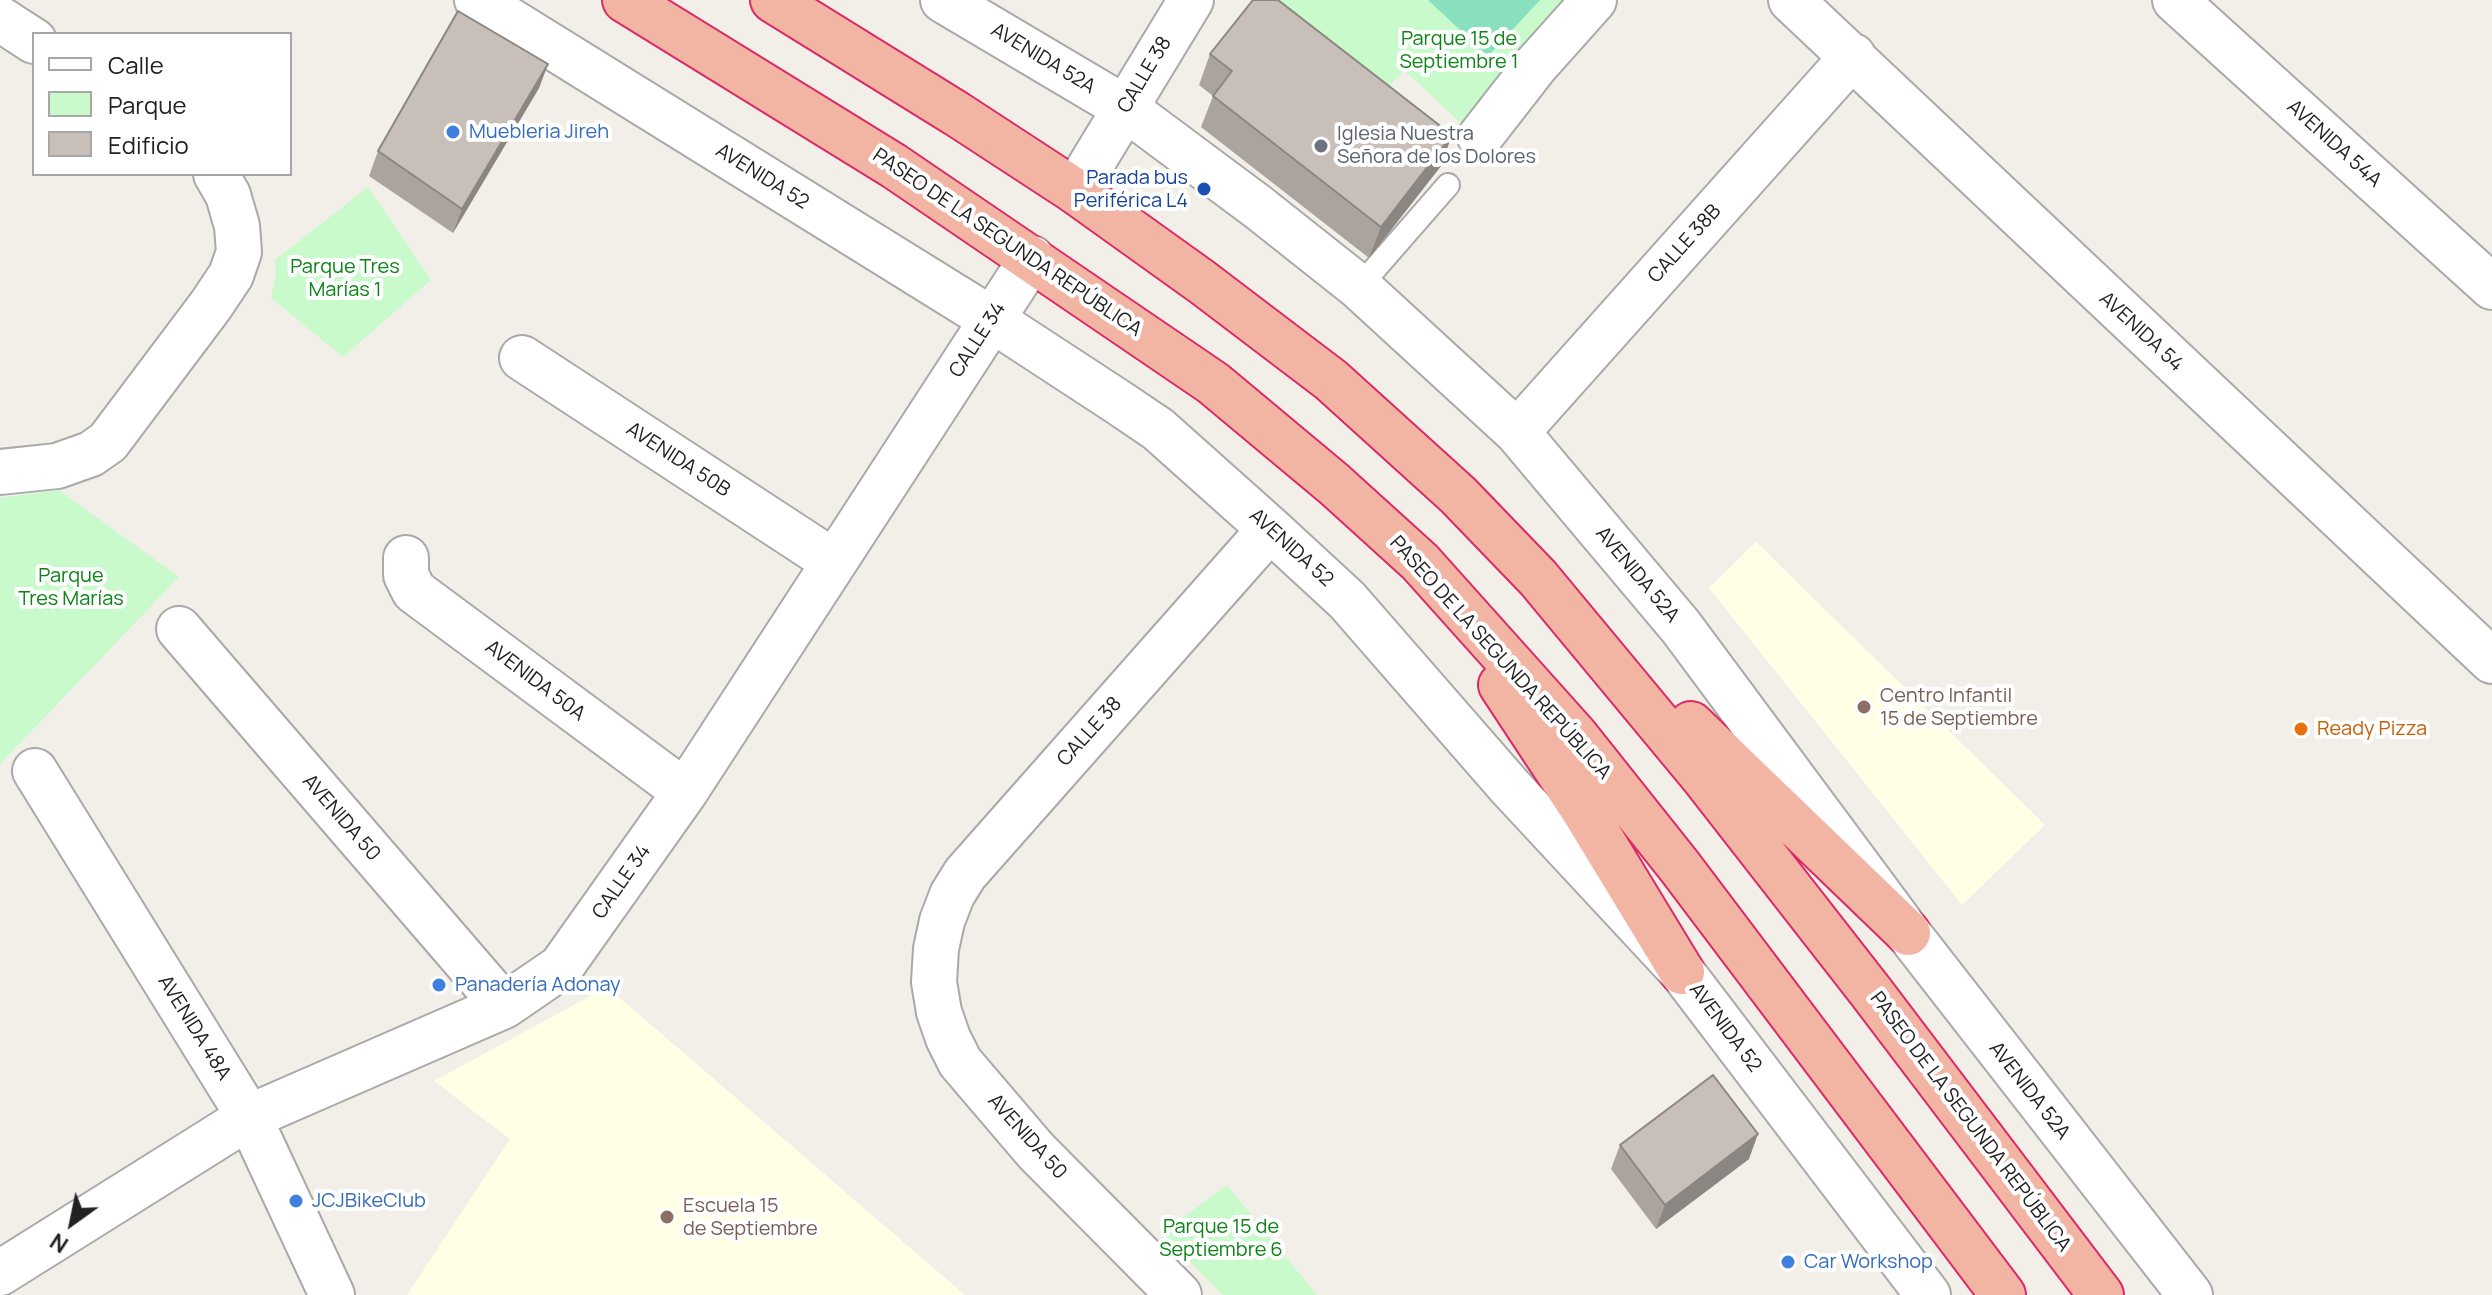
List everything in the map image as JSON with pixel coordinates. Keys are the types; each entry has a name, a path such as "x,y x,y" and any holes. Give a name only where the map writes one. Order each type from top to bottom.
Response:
{"highway":[{"name":"PASEO DE LA SEGUNDA REPÚBLICA","path":"625,0 894,166 1213,383 1334,484 1420,562 1604,771 2003,1295"},
{"name":"PASEO DE LA SEGUNDA REPÚBLICA","path":"773,0 1075,191 1202,282 1331,380 1458,495 1538,578 1704,778 2101,1295"},
{"path":"1420,562 1586,814 1682,972"},
{"path":"1538,578 1908,933"}],"street":[{"name":"AVENIDA 52","path":"477,0 991,319 1158,429 1347,600 1510,787 1682,972 1928,1295"},
{"name":"AVENIDA 52A","path":"943,0 1125,108 1258,207 1359,287 1517,432 1681,627 1908,933 2190,1295"},
{"name":"CALLE 38","path":"1075,191 1191,0"},
{"path":"1480,137 1536,65 1594,0"},
{"name":"AVENIDA 54","path":"1791,0 2492,661"},
{"name":"AVENIDA 54A","path":"2175,0 2492,287"},
{"path":"0,19 32,40"},
{"name":"CALLE 38B","path":"1517,432 1853,56"},
{"path":"5,472 57,466 91,454 108,442 231,275 239,252 237,226 228,195 217,176"},
{"name":"CALLE 34","path":"0,1273 249,1117 504,1006 550,976 569,959 685,792 1032,258"},
{"name":"AVENIDA 50B","path":"522,358 834,562"},
{"name":"CALLE 38","path":"936,949 952,895 965,874 1270,529"},
{"name":"AVENIDA 50A","path":"406,558 406,575 414,591 685,792"},
{"name":"AVENIDA 50","path":"179,629 504,1006"},
{"name":"AVENIDA 48A","path":"35,771 249,1117 332,1295"},
{"name":"AVENIDA 50","path":"936,949 934,982 939,1012 960,1062 1036,1151 1179,1295"},
{"path":"0,1280 9,1295"}],"lane":[{"path":"1359,287 1448,185"}],"shaded area":[{"name":"Centro Infantil 15 de Septiembre","path":"1756,542 2045,825 1962,905 1709,588"},
{"name":"Escuela 15 de Septiembre","path":"607,987 965,1295 407,1295 510,1139 434,1081"}],"green space":[{"name":"Parque 15 de Septiembre 1","path":"1256,0 1579,0 1463,125 1404,70 1378,98"},
{"path":"1428,0 1540,0 1488,56"},
{"name":"Parque Tres Marías 1","path":"368,187 431,280 343,357 271,298 276,274 275,260"},
{"name":"Parque Tres Marías","path":"59,490 179,577 0,764 0,498"},
{"name":"Parque 15 de Septiembre 6","path":"1227,1185 1317,1295 1223,1295 1162,1233"}],"building":[{"name":"Iglesia Nuestra Señora de los Dolores","path":"1253,0 1278,0 1452,135 1381,227 1213,96 1232,71 1210,54"},
{"name":"Muebleria Jireh","path":"458,11 548,64 462,209 378,151"},
{"path":"1713,1075 1758,1134 1665,1205 1620,1145"}],"place":[{"name":"Muebleria Jireh","path":"453,132"},
{"name":"Iglesia Nuestra Señora de los Dolores","path":"1321,146"},
{"name":"Parada bus Periférica L4","path":"1204,189"},
{"name":"Centro Infantil 15 de Septiembre","path":"1864,707"},
{"name":"Ready Pizza","path":"2301,729"},
{"name":"Panadería Adonay","path":"439,985"},
{"name":"JCJBikeClub","path":"296,1201"},
{"name":"Escuela 15 de Septiembre","path":"667,1217"},
{"name":"Car Workshop","path":"1788,1262"}]}
